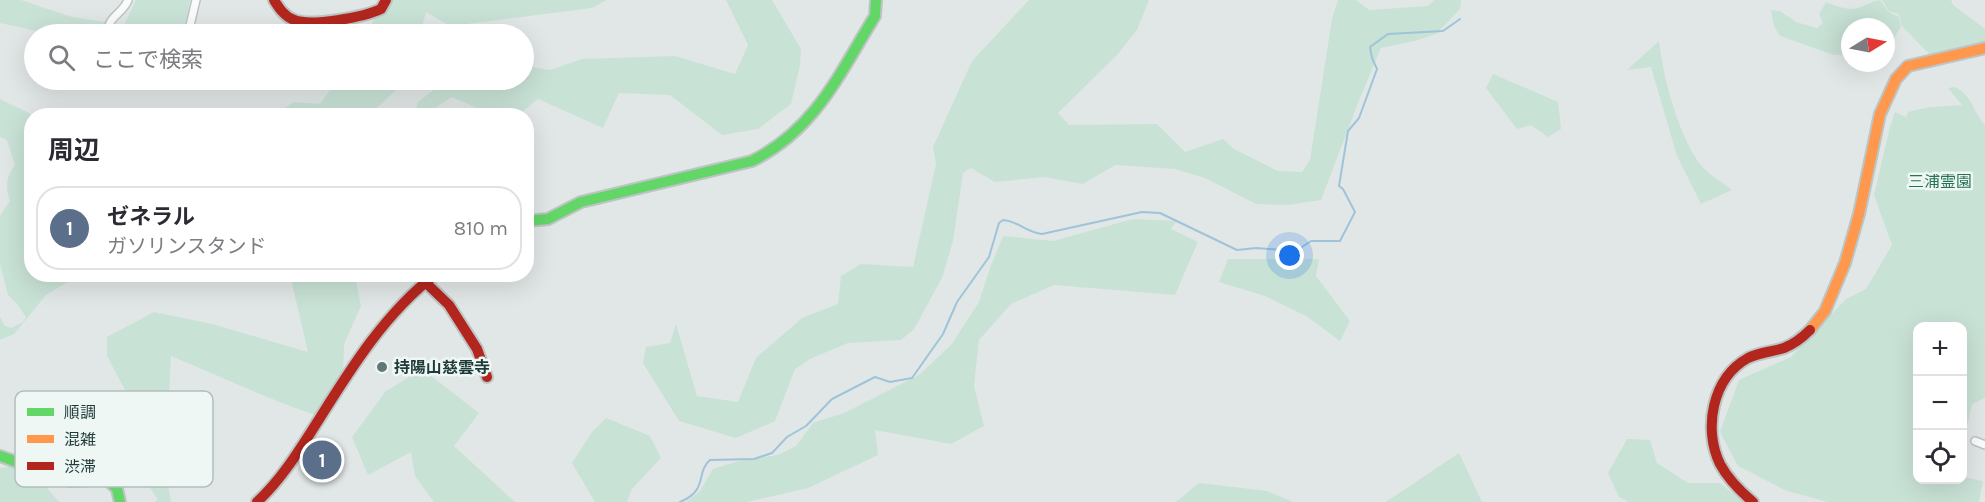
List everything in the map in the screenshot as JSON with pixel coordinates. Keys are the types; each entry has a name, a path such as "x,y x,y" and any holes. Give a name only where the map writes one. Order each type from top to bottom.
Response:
{"street":[{"path":"109,24 128,0"},
{"path":"190,24 196,0"},
{"path":"274,0 277,6 291,18 311,23 359,18 381,9 386,0"},
{"path":"534,220 548,219 581,202 752,161 773,152 820,105 870,24 874,16 876,0"},
{"path":"1753,502 1734,486 1725,474 1713,444 1712,411 1719,389 1729,374 1744,361 1756,354 1784,348 1802,337 1823,315 1843,273 1859,215 1882,106 1890,86 1899,73 1908,66 1985,48"},
{"path":"256,502 268,492 291,463 353,366 406,299 425,282 449,305 477,349 487,377"},
{"path":"1975,441 1985,445"},
{"path":"0,456 15,461"},
{"path":"116,487 119,490 120,502"}],"green space":[{"path":"0,0 21,0 72,17 118,24 24,24 24,28 0,23"},
{"path":"136,0 190,0 185,24 124,24"},
{"path":"385,0 607,0 592,8 466,24 447,24 426,12 423,24 372,24"},
{"path":"726,0 772,0 801,49 800,65 791,104 758,129 722,135 670,95 619,93 603,128 538,99 527,108 477,108 452,97 435,108 416,108 418,102 434,90 534,90 534,67 550,70 582,59 675,56 735,74 748,45"},
{"path":"1029,0 1149,0 1137,30 1117,55 1058,113 1069,125 1157,124 1185,152 1223,139 1234,149 1278,171 1302,172 1310,160 1332,19 1338,0 1356,0 1369,10 1428,6 1434,0 1461,0 1460,9 1436,34 1381,48 1321,200 1288,205 1256,204 1205,178 1175,169 1115,165 1083,184 1044,177 995,182 971,168 963,173 953,241 942,278 914,329 901,340 848,343 810,359 795,369 775,421 736,438 679,421 643,363 646,347 670,343 676,324 697,396 738,402 756,358 802,318 838,304 841,276 861,264 913,267 936,164 933,147 972,61"},
{"path":"1880,0 1889,12 1899,17 1901,26 1895,36 1895,18 1841,18 1841,55 1834,55 1780,36 1774,26 1771,10 1780,11 1796,22 1817,28 1823,23 1819,14 1826,2 1853,9"},
{"path":"1882,0 1951,0 1953,5 1985,29 1985,42 1929,54 1902,26 1899,14 1889,11"},
{"path":"1659,41 1672,102 1683,133 1697,160 1732,190 1701,204 1677,156 1651,67 1627,70"},
{"path":"1493,74 1558,102 1561,129 1548,137 1531,125 1517,129 1486,88"},
{"name":"三浦霊園","path":"1954,87 1965,94 1985,125 1985,398 1972,404 1967,426 1967,322 1913,322 1913,484 1967,484 1967,478 1983,481 1979,502 1828,502 1787,491 1738,466 1720,432 1739,380 1791,357 1846,299 1866,289 1892,245 1874,195 1895,112 1906,117 1908,112 1930,107 1962,105 1948,88"},
{"path":"330,90 396,90 377,108 285,108 294,102 320,104"},
{"path":"0,99 24,111 24,282 67,282 46,295 14,334 0,340 0,317 5,326 11,328 23,322 26,317 8,295 0,264 0,216 10,201 7,182 15,165 7,140 0,137"},
{"path":"1133,219 1176,221 1171,229 1198,242 1175,295 1054,285 1011,304 979,340 974,386 984,426 951,444 875,430 878,455 808,488 747,502 686,502 700,491 713,469 739,461 778,455 796,446 813,423 844,413 919,375 951,345 979,302 1003,236 1053,241"},
{"path":"1228,259 1319,259 1316,276 1350,321 1340,341 1306,316 1265,296 1219,282"},
{"path":"292,282 356,282 361,306 344,344 343,376 318,416 171,356 169,391 126,391 107,356 107,337 154,312 212,324 308,352"},
{"path":"422,369 479,413 454,446 515,502 434,502 415,476 411,452 368,475 352,437 386,391"},
{"path":"606,418 650,436 661,458 632,489 627,502 595,502 572,463 592,432"},
{"path":"1627,439 1650,440 1657,463 1688,483 1720,483 1743,502 1629,502 1619,497 1608,473"},
{"path":"1459,453 1482,502 1386,502"},
{"path":"15,466 15,487 46,487 59,502 0,502 0,468"},
{"path":"1199,483 1267,491 1293,502 1176,502"},
{"path":"150,487 168,487 171,502 154,502 158,500"}],"waterway":[{"path":"680,502 695,492 703,470 710,460 754,459 772,453 787,437 806,426 832,399 875,377 890,382 912,378 943,334 957,302 989,257 999,223 1003,220 1042,234 1142,212 1160,213 1237,250 1256,248 1296,251 1311,241 1340,241 1355,212 1343,189 1339,186 1348,131 1359,118 1377,69 1370,47 1388,34 1443,31 1460,19"}],"traffic: fast":[{"path":"534,220 548,219 581,202 752,161 774,148 793,133 824,98 875,16 876,0"},
{"path":"0,456 15,461"},
{"path":"115,487 120,502"}],"traffic: slow":[{"path":"1810,330 1825,311 1845,263 1859,214 1880,114 1896,79 1908,66 1985,48"}],"traffic: jam":[{"path":"274,0 282,12 302,22 338,20 373,12 381,9 386,0"},
{"path":"425,282 449,305 477,349 487,377"},
{"path":"257,502 275,484 343,381 385,323 426,282"},
{"path":"1753,502 1739,489 1720,464 1712,435 1714,405 1726,378 1736,367 1757,354 1788,346 1810,330"}],"place":[{"name":"持陽山慈雲寺","path":"382,367"},
{"name":"ゼネラル","path":"322,460"}]}
